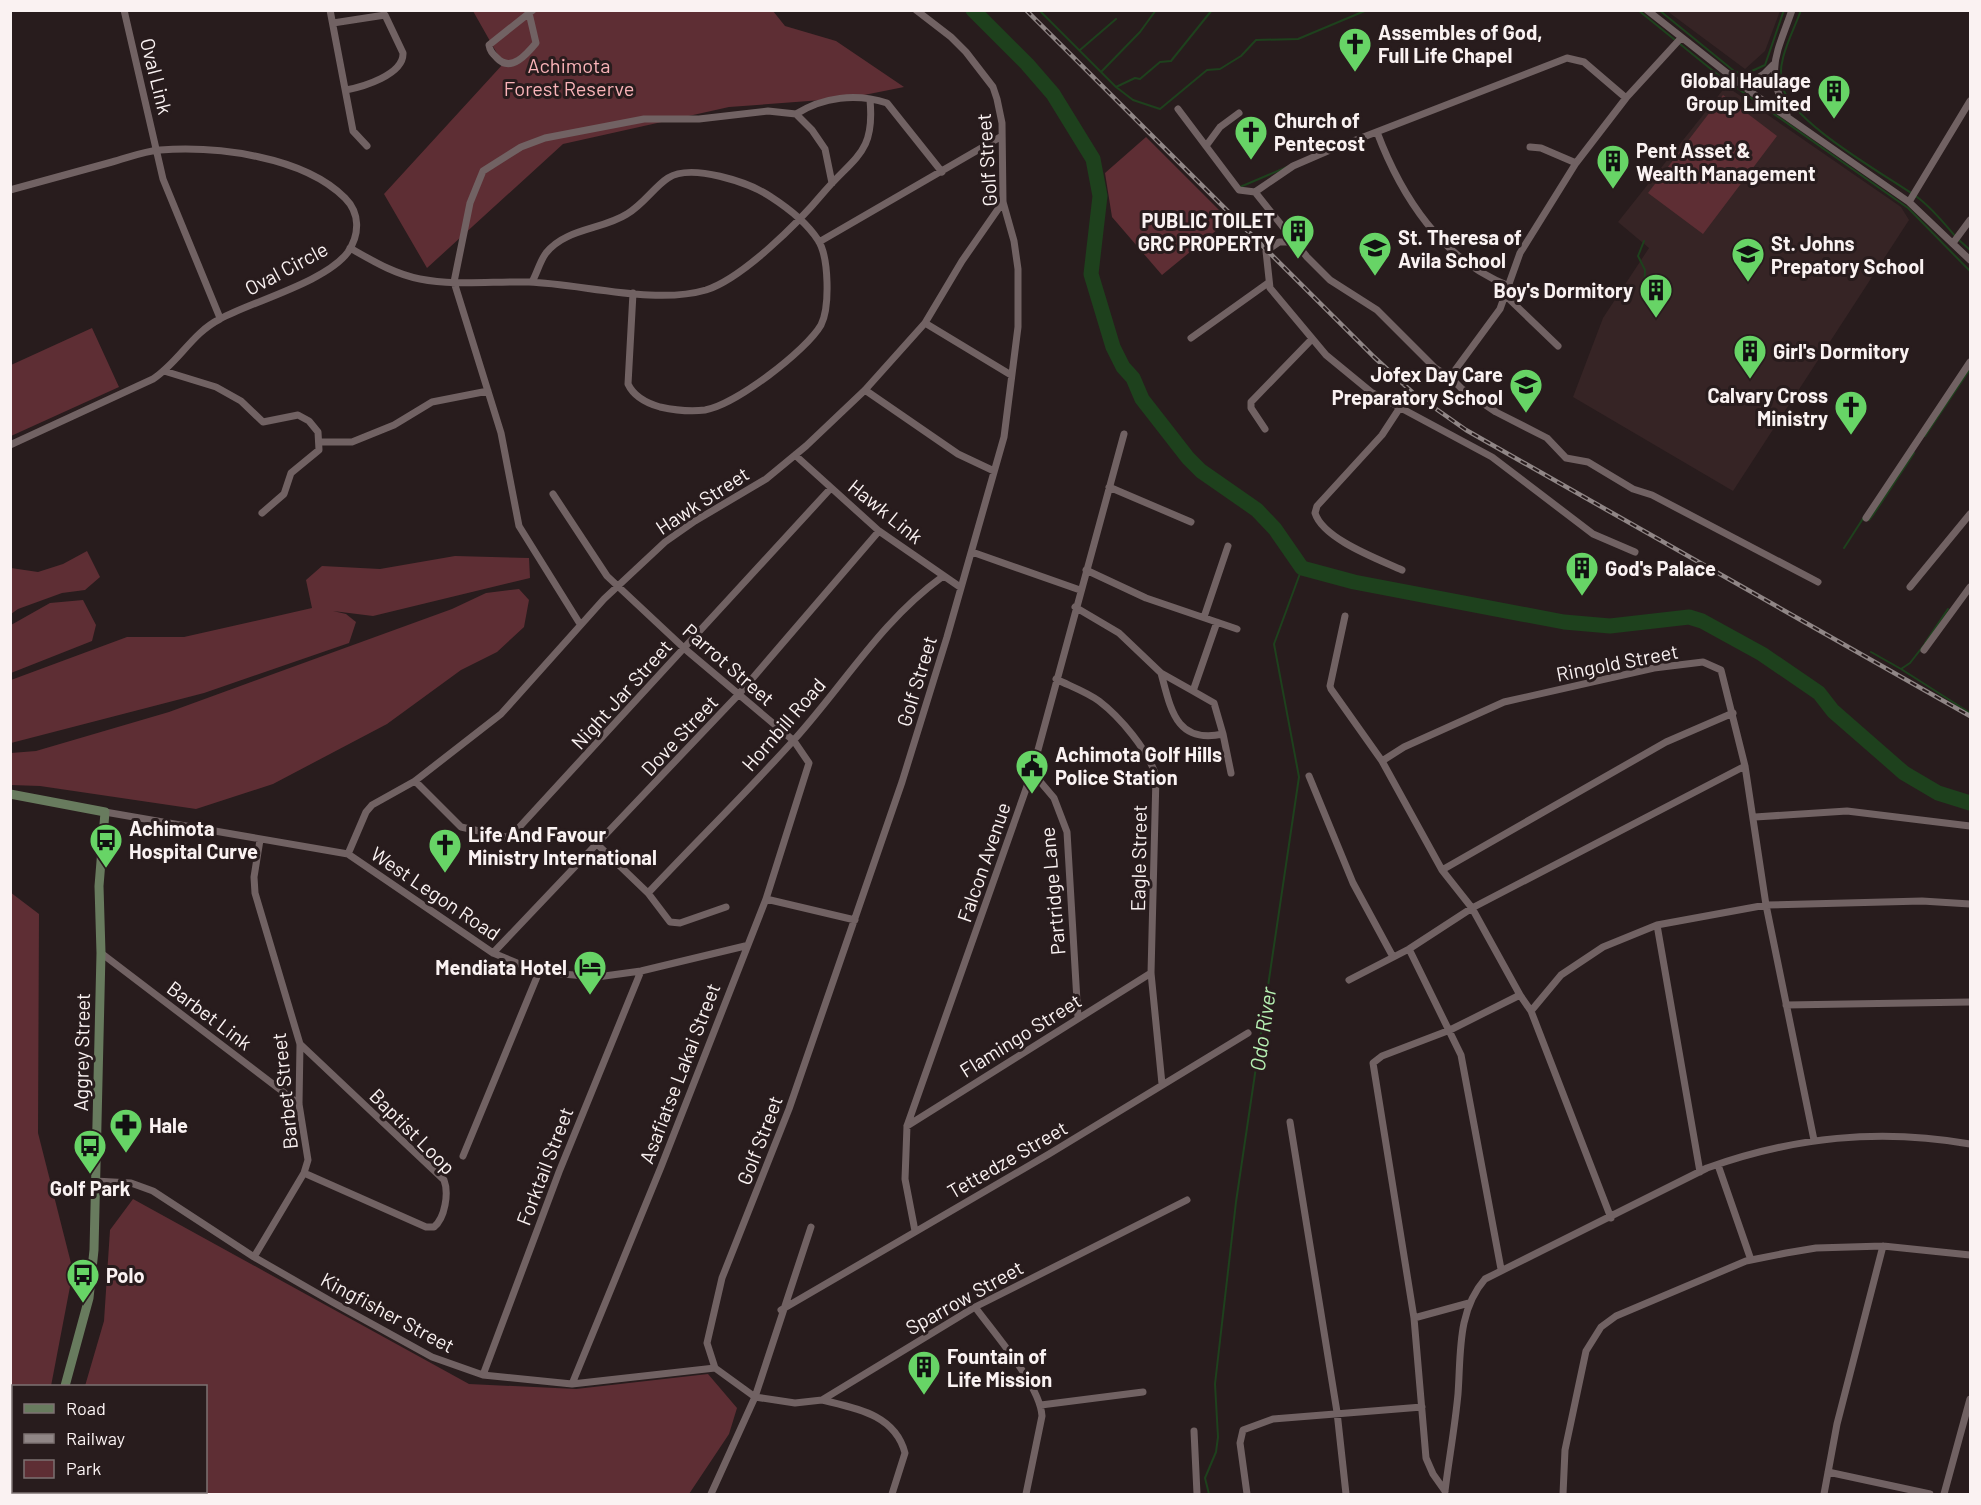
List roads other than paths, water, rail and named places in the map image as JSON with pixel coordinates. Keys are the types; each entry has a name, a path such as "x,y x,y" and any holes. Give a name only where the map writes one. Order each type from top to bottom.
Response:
{"main road":[{"path":"10,794 105,812"},
{"name":"Aggrey Street","path":"65,1385 89,1298 94,1250 101,953 99,886 105,812"}],"street":[{"name":"Oval Link","path":"124,10 159,150 163,179 220,318"},
{"path":"330,10 353,131 367,146"},
{"name":"Golf Street","path":"715,1368 707,1343 722,1278 789,1109 905,771 972,552 1004,437 1018,327 1018,269 1014,241 1003,202 1001,111 993,87 951,37 916,10"},
{"path":"1647,10 1744,87 1909,202 1971,260"},
{"path":"1789,117 1775,86 1773,65 1792,10"},
{"path":"531,12 536,42 517,62 508,64 500,61 490,51 489,45 531,12"},
{"path":"333,23 385,15 403,53 399,66 375,82 346,90"},
{"path":"1450,377 1500,309 1525,245 1576,163 1626,98 1681,38"},
{"path":"1178,109 1239,190 1255,192 1293,166 1529,70 1572,57 1584,62 1626,98"},
{"path":"1744,87 1773,65"},
{"path":"580,624 519,526 501,433 454,282 474,188 483,171 521,147 545,138 644,119 699,119 768,111 796,114 821,101 848,97 887,103 942,172"},
{"path":"350,248 394,273 422,280 532,282 633,293 684,295 707,290 744,267 800,220 865,147 872,123 870,100"},
{"path":"1909,202 1971,101"},
{"path":"1206,146 1220,128 1239,113"},
{"path":"796,114 814,133 825,150 832,183"},
{"path":"1377,132 1407,197 1449,249 1479,273 1509,286"},
{"path":"819,242 1002,136"},
{"path":"1530,147 1540,148 1576,163"},
{"name":"Oval Circle","path":"10,190 159,150 215,151 294,166 321,178 351,205 357,220 350,248 337,262 322,272 220,318 204,328 164,371 136,387 10,445"},
{"path":"532,282 546,254 556,244 576,232 626,215 646,201 666,179 682,172 702,172 749,186 773,198 800,220 819,242 827,302 820,326 809,340 750,389 726,403 705,410 677,411 640,399 631,391 627,377 633,293"},
{"path":"1255,192 1294,242 1329,280 1377,310 1434,368 1450,377 1462,389 1496,412 1547,438 1566,458 1604,469 1633,489 1652,495 1818,582"},
{"name":"Hawk Street","path":"348,854 366,812 372,805 414,782 501,714 580,624 665,542 695,521 766,479 865,390 925,323 962,261 1003,202"},
{"path":"1953,243 1971,220"},
{"path":"1294,242 1278,242 1266,251 1268,283 1326,355 1371,393 1492,458 1593,534 1635,552"},
{"path":"1191,338 1268,283"},
{"path":"1506,296 1558,346"},
{"path":"925,323 1011,375"},
{"path":"1264,429 1251,408 1251,402 1312,339"},
{"path":"1866,518 1971,362"},
{"path":"164,371 216,387 241,401 263,422 289,416 304,417 314,426 321,442"},
{"path":"865,390 958,454 994,471"},
{"path":"321,442 352,442 394,424 432,402 488,391"},
{"path":"1399,409 1382,435 1317,506 1315,513 1322,526 1347,543 1402,570"},
{"name":"Falcon Avenue","path":"915,1231 905,1179 907,1126 1032,772 1075,607 1124,434"},
{"path":"262,513 282,496 288,477 314,455 321,442"},
{"name":"Hawk Link","path":"795,455 879,531 960,588"},
{"path":"1109,487 1191,522"},
{"name":"Night Jar Street","path":"414,782 461,826 506,837 513,834 831,488"},
{"name":"Parrot Street","path":"554,494 597,563 618,586 685,649 794,741 807,757 807,771"},
{"path":"1910,587 1971,514"},
{"path":"1963,524 1971,529"},
{"name":"Dove Street","path":"493,953 739,694 879,531"},
{"path":"1204,616 1228,546"},
{"path":"972,552 1080,590"},
{"path":"1086,570 1146,598 1238,629"},
{"name":"Hornbill Road","path":"648,893 794,741 882,630 920,593 942,577"},
{"path":"1924,650 1971,588"},
{"path":"1075,607 1119,633 1161,673 1214,704 1231,773"},
{"path":"1345,616 1330,686 1382,761 1442,870 1472,909 1520,995 1532,1011 1611,1218"},
{"path":"1193,691 1217,622"},
{"name":"Ringold Street","path":"1382,761 1404,747 1504,702 1653,668 1703,662 1721,670 1745,766 1755,817 1766,905 1814,1140"},
{"path":"1161,673 1174,714 1182,728 1204,738 1223,734"},
{"name":"Eagle Street","path":"1056,679 1099,701 1138,742 1151,760 1156,776 1151,973 1162,1084"},
{"path":"1442,870 1666,741 1733,713"},
{"path":"1349,980 1392,955 1409,949 1472,909 1745,766"},
{"name":"Asafiatse Lakai Street","path":"572,1384 661,1167 766,899 807,771"},
{"name":"Partridge Lane","path":"1032,772 1054,798 1067,832 1078,1018"},
{"path":"1309,776 1353,883 1392,955"},
{"path":"1755,817 1847,811 1971,826"},
{"name":"West Legon Road","path":"105,812 348,854 493,953 539,972 597,977 641,971 746,946"},
{"name":"Barbet Street","path":"254,1257 304,1173 308,1160 299,1104 300,1044 255,893 254,877 260,840"},
{"path":"598,845 648,893 670,922 675,924 726,907"},
{"path":"766,899 855,920"},
{"path":"1532,1011 1562,975 1603,947 1657,925 1766,905 1922,901 1971,904"},
{"path":"1657,925 1700,1172"},
{"path":"1409,949 1461,1055 1502,1269"},
{"name":"Barbet Link","path":"101,953 299,1104"},
{"name":"Forktail Street","path":"483,1375 559,1172 641,971"},
{"path":"463,1156 539,972"},
{"name":"Flamingo Street","path":"907,1126 1151,973"},
{"path":"1445,1493 1426,1458 1414,1318 1373,1063 1382,1056 1450,1030 1520,995"},
{"path":"1786,1005 1971,1002"},
{"name":"Tettedze Street","path":"781,1310 1049,1154 1248,1033"},
{"name":"Baptist Loop","path":"300,1044 444,1180 447,1188 440,1223 434,1227 426,1227 304,1173"},
{"path":"1290,1122 1337,1412 1346,1494"},
{"path":"1445,1493 1458,1395 1461,1336 1469,1303 1485,1279 1700,1172 1800,1142 1848,1137 1910,1137 1971,1144"},
{"path":"1718,1165 1751,1260"},
{"name":"Kingfisher Street","path":"95,1181 131,1183 153,1191 254,1257 432,1357 483,1375 572,1384 715,1368"},
{"name":"Sparrow Street","path":"755,1396 795,1403 822,1400 975,1307 1187,1200"},
{"path":"711,1494 755,1396 781,1310 810,1227"},
{"path":"1824,1494 1837,1424 1883,1245"},
{"path":"1563,1494 1565,1450 1586,1351 1601,1327 1616,1316 1751,1260 1816,1248 1883,1245 1971,1255"},
{"path":"1414,1318 1469,1303"},
{"path":"975,1307 1014,1358 1041,1406 1042,1416 1026,1494"},
{"path":"715,1368 755,1396"},
{"path":"1041,1406 1143,1392"},
{"path":"1944,1494 1971,1399"},
{"path":"822,1400 872,1412 897,1434 905,1453 892,1494"},
{"path":"1247,1494 1240,1443 1243,1430 1274,1419 1337,1412 1422,1407"},
{"path":"1194,1431 1197,1494"},
{"path":"1828,1472 1930,1494"}],"waterway":[{"path":"973,10 1027,64 1053,94 1093,159 1100,196 1091,274 1113,347 1123,367 1133,378 1142,399 1188,458 1201,471 1257,510 1275,529 1302,568 1354,582 1564,622 1610,626 1689,617 1702,621 1762,654 1819,693 1833,711 1904,773 1938,793 1970,803"},
{"path":"1039,10 1116,87 1133,100 1160,109 1207,70 1220,69 1241,56 1256,40 1298,39 1367,10"},
{"path":"1102,71 1140,32 1156,10"},
{"path":"1116,87 1135,78 1140,79 1160,62 1171,61 1212,10"},
{"path":"1638,10 1717,74 1908,208 1970,271"},
{"path":"1659,10 1734,71 1743,75 1765,65 1784,10"},
{"path":"1801,10 1781,66 1782,85 1789,99 1820,131 1922,201 1955,236"},
{"path":"1080,50 1116,19"},
{"path":"1240,187 1287,167"},
{"path":"1959,240 1970,250"},
{"path":"1644,241 1638,256 1645,270 1644,299"},
{"path":"1925,436 1970,369"},
{"path":"1844,548 1864,517 1869,520 1873,515 1914,453"},
{"name":"Odo River","path":"1209,1494 1205,1478 1216,1452 1218,1437 1215,1384 1236,1202 1299,777 1274,644 1302,568"},
{"path":"1925,643 1948,609"},
{"path":"1901,669 1910,663 1924,645"},
{"path":"1871,652 1970,713"}],"railway":[{"path":"1026,10 1374,357 1412,392 1466,430 1970,716"}],"place":[{"name":"Assembles of God, Full Life Chapel","path":"1355,73"},
{"name":"Global Haulage Group Limited","path":"1834,120"},
{"name":"Church of Pentecost","path":"1251,161"},
{"name":"Pent Asset & Wealth Management","path":"1613,190"},
{"name":"PUBLIC TOILET GRC PROPERTY","path":"1298,260"},
{"name":"St. Theresa of Avila School","path":"1375,277"},
{"name":"St. Johns Prepatory School","path":"1748,283"},
{"name":"Boy's Dormitory","path":"1656,319"},
{"name":"Girl's Dormitory","path":"1750,380"},
{"name":"Jofex Day Care Preparatory School","path":"1526,414"},
{"name":"Calvary Cross Ministry","path":"1851,436"},
{"name":"God's Palace","path":"1582,597"},
{"name":"Achimota Golf Hills Police Station","path":"1032,795"},
{"name":"Achimota Hospital Curve","path":"106,869"},
{"name":"Life And Favour Ministry International","path":"445,874"},
{"name":"Mendiata Hotel","path":"590,996"},
{"name":"Hale","path":"126,1154"},
{"name":"Golf Park","path":"90,1175"},
{"name":"Polo","path":"83,1304"},
{"name":"Fountain of Life Mission","path":"924,1396"}],"park label":[{"name":"Achimota Forest Reserve","path":"569,76"}]}
